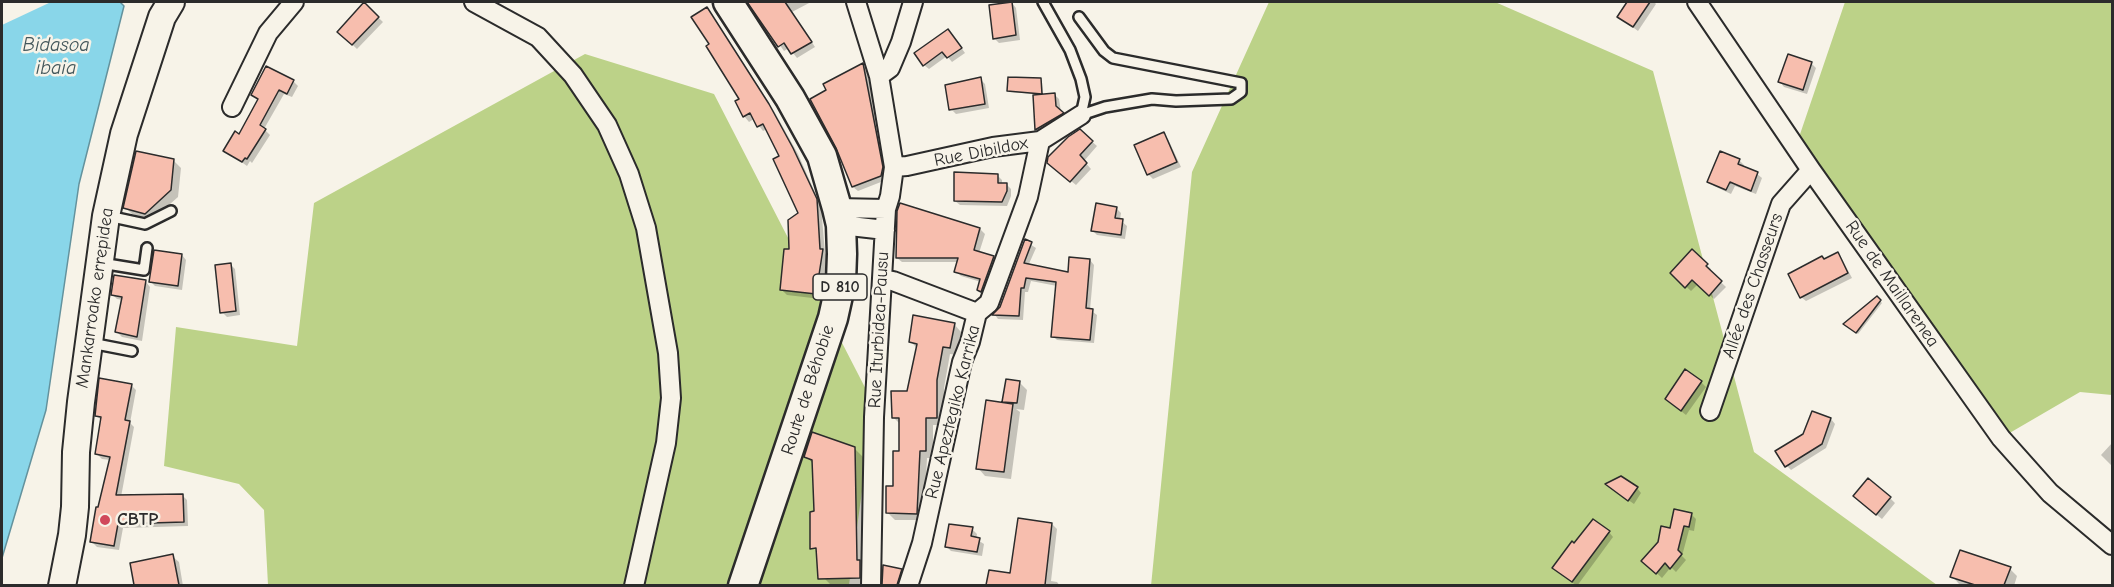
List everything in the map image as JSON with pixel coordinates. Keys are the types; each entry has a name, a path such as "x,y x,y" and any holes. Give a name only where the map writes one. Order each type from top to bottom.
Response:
{"main road":[{"name":"Route de Béhobie","path":"728,2 790,98 822,156 839,216 841,282 833,318 742,585"},
{"name":"Mankarroako errepidea","path":"62,585 72,535 76,452 88,343 106,216 124,134 165,7"}],"street":[{"path":"232,107 268,33 294,2"},
{"path":"474,2 538,37 573,75 607,125 630,174 646,228 668,353 670,398 666,443 634,585"},
{"name":"Rue Iturbidea-Pausu","path":"856,2 879,76 901,166 886,209 874,417 871,585"},
{"path":"879,76 890,68 913,2"},
{"name":"Rue de Maillarenea","path":"1697,2 1811,170 2001,438 2050,493 2112,545"},
{"name":"Rue Dibildox","path":"901,166 993,147 1040,141 1081,115"},
{"name":"Rue Apeztegiko Karrika","path":"908,585 922,543 962,363 977,313 989,303 1028,197 1040,141"},
{"name":"Allée des Chasseurs","path":"1710,411 1781,204 1811,170"},
{"path":"839,216 886,209"},
{"path":"839,216 885,230"},
{"path":"882,279 893,281 977,313"}],"lane":[{"path":"1042,2 1070,50 1081,79 1085,97 1081,115"},
{"path":"1079,17 1104,51 1113,58 1241,83 1241,92 1231,99 1176,101 1152,99 1105,107 1081,115"},
{"path":"106,216 145,224 171,211"},
{"path":"99,262 144,270 147,248"},
{"path":"88,343 132,351"}],"green space":[{"path":"1269,2 1495,2 1653,71 1754,452 1937,585 1151,586 1192,172"},
{"path":"1845,2 2112,2 2112,395 2080,392 2001,438 1796,146"},
{"path":"585,54 714,94 874,405 849,585 268,585 264,510 239,484 164,466 176,327 297,346 314,203"}],"water":[{"name":"Bidasoa ibaia","path":"2,2 120,2 124,6 79,184 46,410 2,558"}],"pier":[{"path":"2,2 51,2 2,25"}],"building":[{"path":"364,2 379,17 352,45 337,32"},
{"path":"747,2 785,2 812,42 791,54 784,43 778,47"},
{"path":"1012,2 1016,35 993,39 989,5"},
{"path":"1627,2 1650,2 1633,27 1617,17"},
{"path":"707,7 769,104 817,199 820,249 823,249 816,294 780,290 784,249 789,249 788,220 798,213 773,159 779,156 763,124 757,127 750,113 743,117 735,101 739,99 706,46 709,44 691,17"},
{"path":"948,29 962,48 947,58 942,52 923,66 914,53"},
{"path":"1788,54 1812,62 1803,90 1778,82"},
{"path":"863,63 883,167 881,176 852,187 836,148 810,99 826,90 823,84"},
{"path":"266,66 294,80 287,94 279,90 260,125 266,129 247,159 245,158 242,162 223,151 235,131 239,134 258,99 251,95"},
{"path":"981,77 985,104 949,110 945,85"},
{"path":"1008,77 1041,78 1042,94 1007,91"},
{"path":"1055,93 1056,106 1064,113 1035,130 1033,95"},
{"path":"1080,129 1093,141 1080,155 1087,163 1070,182 1047,163 1048,157 1068,137"},
{"path":"1164,132 1177,162 1147,175 1134,145"},
{"path":"136,151 174,159 171,190 145,214 123,208"},
{"path":"1720,151 1740,159 1738,164 1758,172 1751,191 1730,182 1726,190 1707,182"},
{"path":"954,172 998,174 998,183 1007,183 1007,191 1002,202 954,201"},
{"path":"900,203 980,228 974,250 994,256 981,292 977,290 980,279 954,272 958,258 896,258 897,211"},
{"path":"1096,203 1117,207 1115,218 1123,219 1121,235 1091,231"},
{"path":"1025,239 1032,242 1024,263 1068,272 1069,257 1090,259 1086,308 1093,309 1090,340 1051,337 1056,282 1026,278 1024,288 1021,288 1019,316 992,315 1000,307"},
{"path":"1692,249 1722,281 1709,296 1692,280 1685,288 1670,273"},
{"path":"154,250 182,254 178,286 149,282"},
{"path":"1838,252 1848,273 1800,298 1788,274 1822,256 1824,259"},
{"path":"231,263 236,311 220,313 215,265"},
{"path":"114,275 146,280 137,337 115,332 122,297 111,295"},
{"path":"1877,296 1881,300 1856,333 1843,324"},
{"path":"913,315 955,323 950,348 943,347 937,380 937,418 926,418 926,451 920,451 917,514 886,513 886,486 893,486 893,451 899,451 899,418 892,418 891,391 907,391 917,344 909,342"},
{"path":"1685,369 1702,381 1681,411 1665,399"},
{"path":"99,378 132,384 125,420 130,421 116,495 183,494 184,522 118,524 114,546 90,542 96,507 98,507 110,457 95,454 101,417 95,416"},
{"path":"1006,379 1020,381 1017,403 1002,402"},
{"path":"986,400 1013,404 1004,472 976,469"},
{"path":"1812,411 1831,418 1822,444 1785,467 1775,451 1803,434"},
{"path":"812,432 855,447 857,560 860,560 860,578 818,579 816,548 810,549 810,512 814,511 812,460 804,457"},
{"path":"1621,476 1638,487 1628,501 1605,484"},
{"path":"1868,478 1891,497 1876,515 1853,496"},
{"path":"1674,509 1692,513 1689,527 1684,526 1678,550 1682,554 1670,569 1665,563 1656,574 1641,561 1658,542 1661,526 1670,528"},
{"path":"1018,518 1052,523 1045,585 986,585 989,570 1010,573"},
{"path":"1593,519 1610,531 1572,582 1552,568 1572,541 1574,543"},
{"path":"949,524 973,527 971,536 980,538 977,552 945,547"},
{"path":"1960,550 2011,567 2004,585 1975,585 1950,577"},
{"path":"173,554 179,585 134,585 130,563"},
{"path":"883,565 902,569 897,585 882,585"}],"place":[{"name":"CBTP","path":"105,520"}]}
